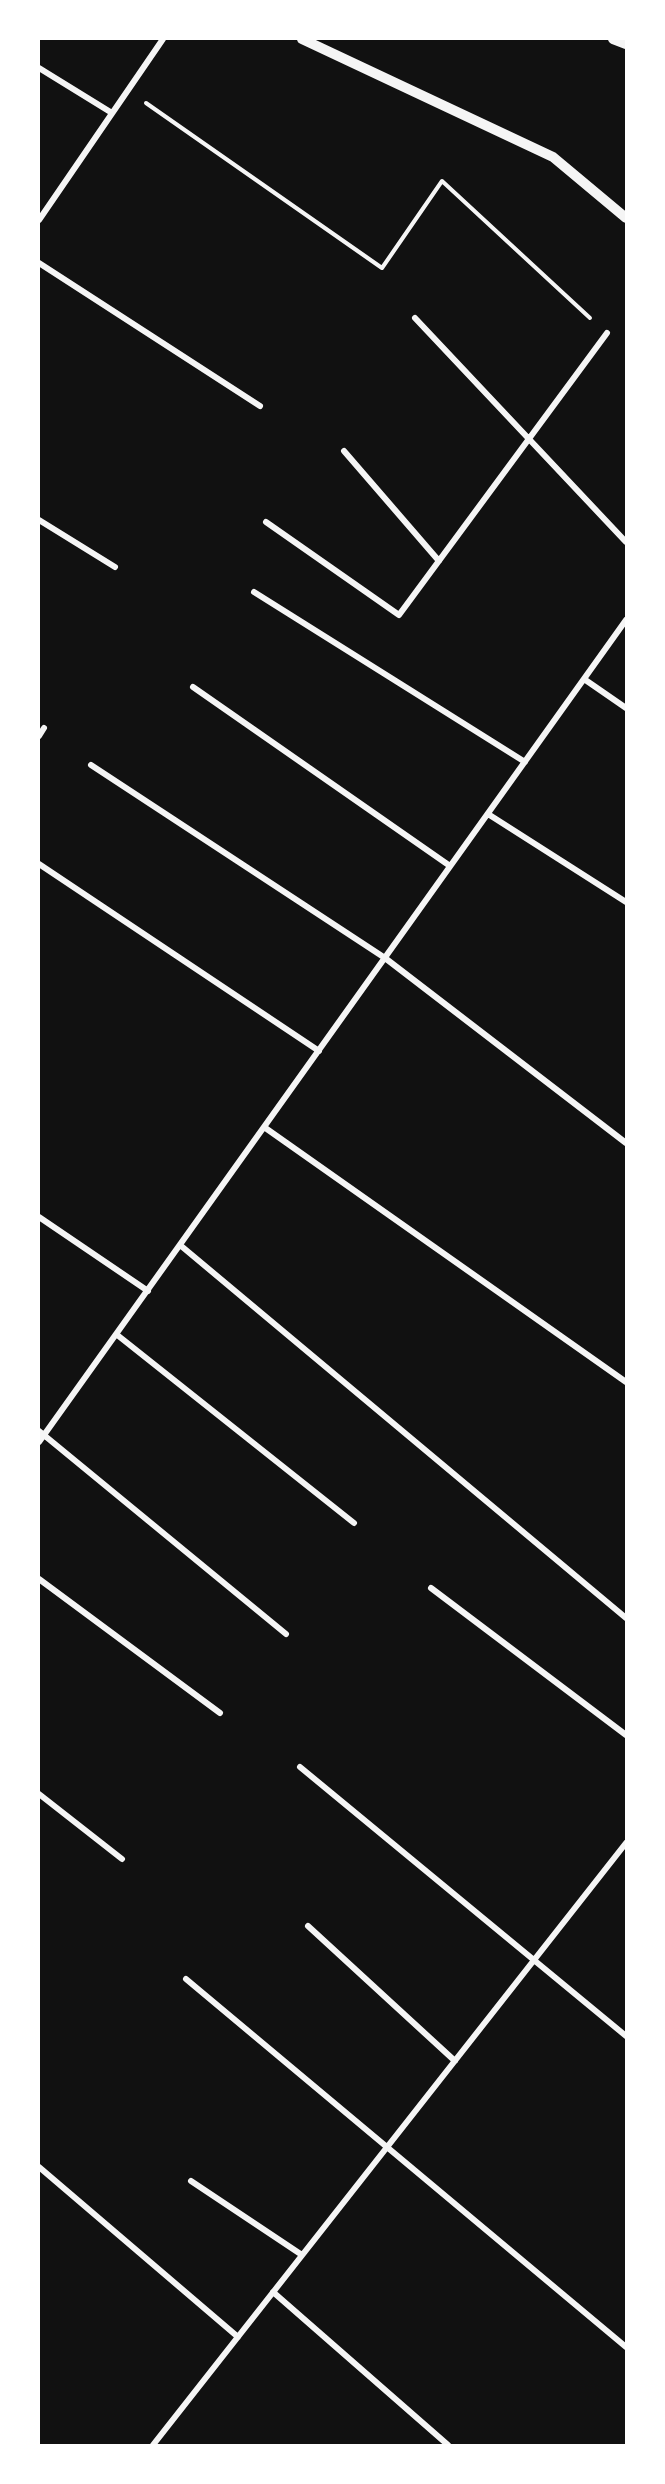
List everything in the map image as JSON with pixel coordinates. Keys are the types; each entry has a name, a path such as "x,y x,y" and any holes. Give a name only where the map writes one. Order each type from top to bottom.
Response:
{"street":[{"path":"39,220 163,39"},
{"path":"302,39 553,157 626,218"},
{"path":"613,39 626,44"},
{"path":"39,68 112,113"},
{"path":"39,263 260,406"},
{"path":"415,318 626,542"},
{"path":"266,522 399,615 607,333"},
{"path":"344,451 439,561"},
{"path":"39,520 115,567"},
{"path":"254,592 525,762"},
{"path":"39,1442 41,1433 148,1291 626,621"},
{"path":"584,679 626,708"},
{"path":"193,687 450,866"},
{"path":"39,736 44,728"},
{"path":"91,765 385,958 626,1143"},
{"path":"488,814 626,902"},
{"path":"39,864 319,1051"},
{"path":"264,1127 626,1382"},
{"path":"39,1217 148,1291"},
{"path":"180,1245 626,1618"},
{"path":"116,1334 354,1523"},
{"path":"41,1433 286,1634"},
{"path":"39,1579 220,1713"},
{"path":"430,1588 626,1735"},
{"path":"300,1767 626,2036"},
{"path":"39,1794 122,1858"},
{"path":"153,2445 626,1843"},
{"path":"308,1926 455,2061"},
{"path":"186,1979 626,2347"},
{"path":"39,2167 238,2337"},
{"path":"191,2181 302,2255"},
{"path":"273,2292 448,2445"}],"path":[{"path":"128,91 382,268 442,181 607,333"}]}
